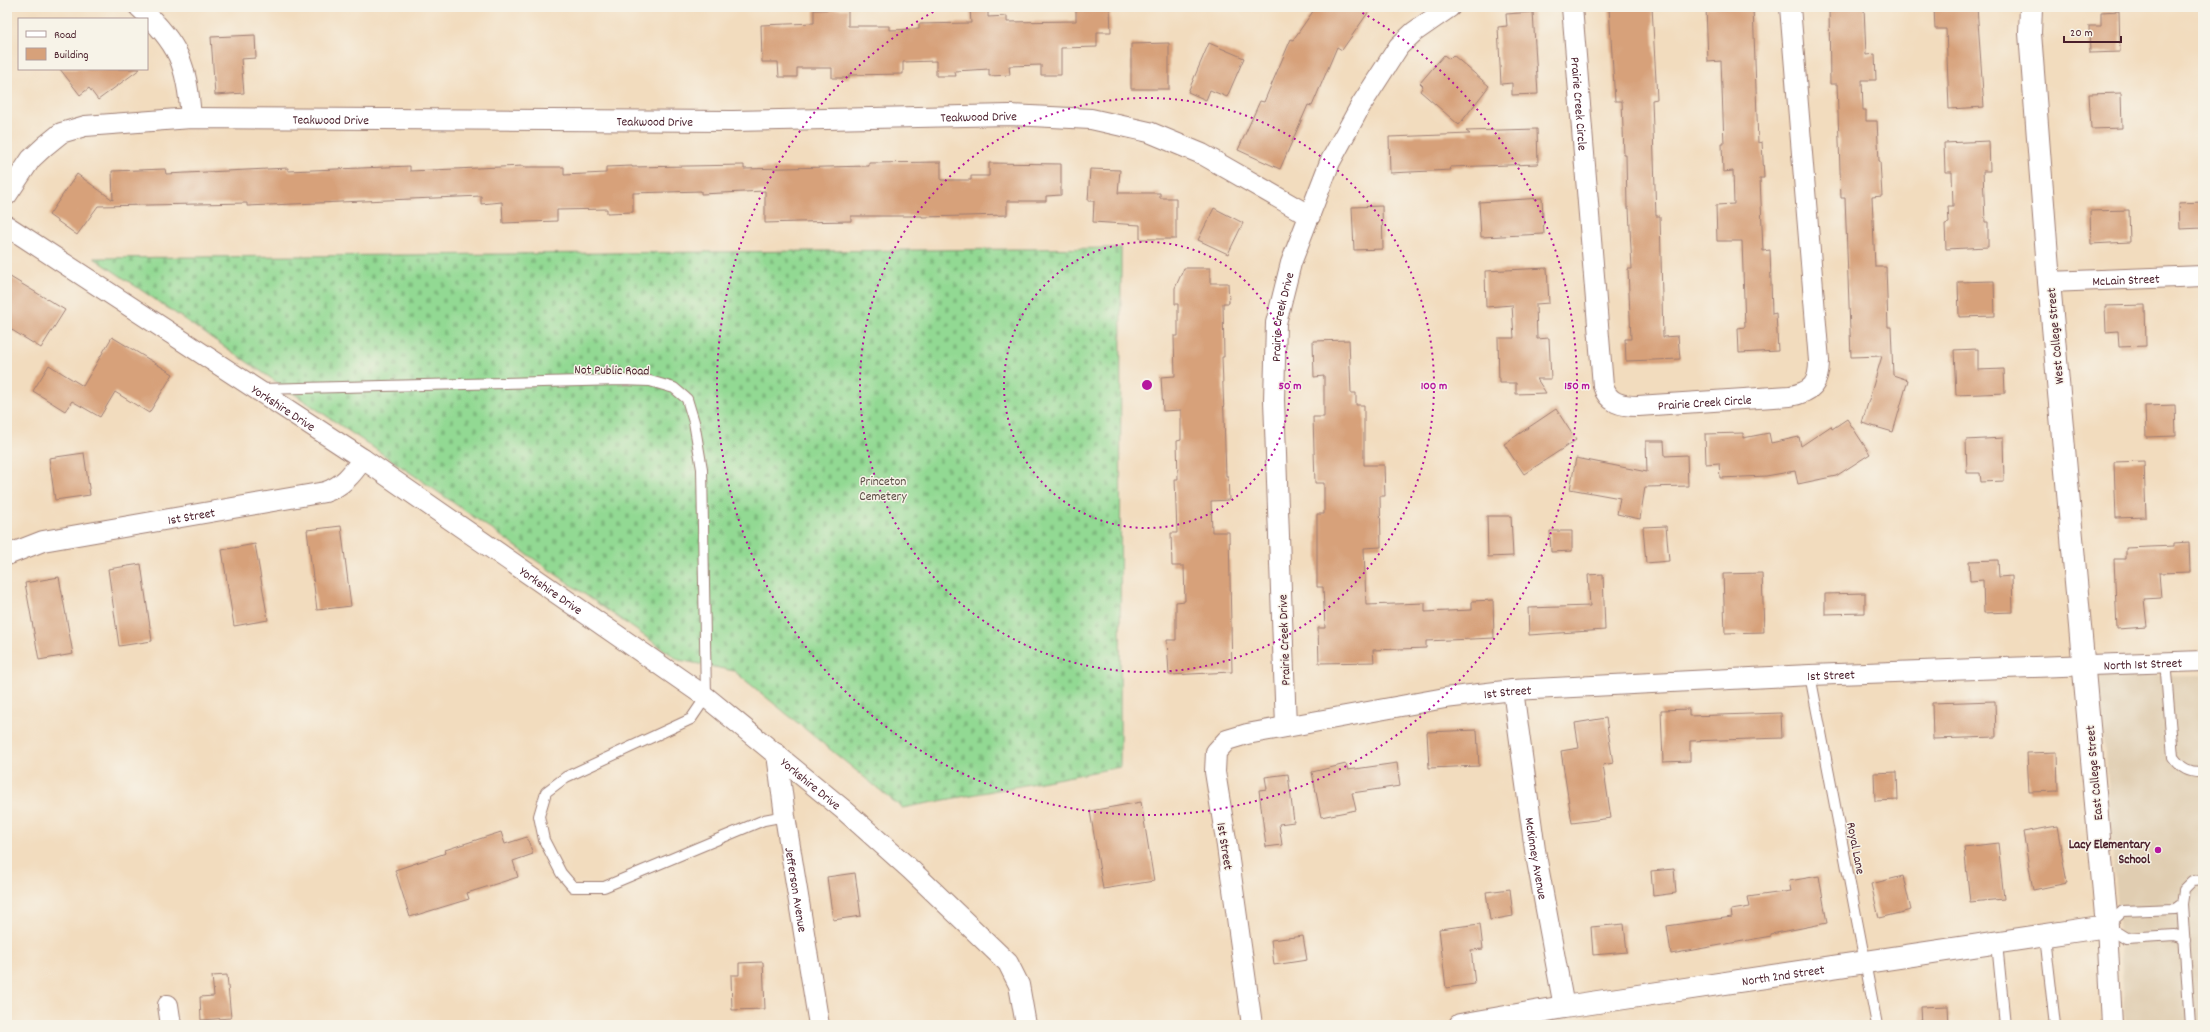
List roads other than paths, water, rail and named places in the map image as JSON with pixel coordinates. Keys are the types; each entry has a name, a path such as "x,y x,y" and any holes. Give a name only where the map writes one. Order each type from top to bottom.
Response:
{"street":[{"path":"140,7 168,37 179,56 187,77 191,118"},
{"name":"Prairie Creek Drive","path":"1286,726 1274,400 1276,323 1291,263 1330,162 1361,105 1392,56 1414,32 1450,7"},
{"name":"Prairie Creek Circle","path":"1572,7 1602,386 1605,395 1614,403 1624,406 1790,396 1805,393 1815,383 1819,373 1819,361 1790,7"},
{"name":"West College Street","path":"2031,7 2030,33 2049,282 2083,664"},
{"name":"Teakwood Drive","path":"7,195 31,160 61,133 85,126 191,118 733,121 1010,115 1091,119 1149,132 1202,154 1310,216"},
{"name":"Yorkshire Drive","path":"7,226 363,459 706,697 777,754 911,870 1008,963 1019,985 1026,1025"},
{"name":"McLain Street","path":"2049,282 2203,276"},
{"name":"1st Street","path":"7,555 43,541 325,492 337,488 350,477 363,459"},
{"name":"North 1st Street","path":"2083,664 2203,660"},
{"name":"1st Street","path":"1252,1025 1215,772 1216,752 1227,740 1247,734 1286,726 1445,698 1513,690 1810,675 2083,664"},
{"name":"East College Street","path":"2083,664 2107,926 2112,1025"},
{"name":"McKinney Avenue","path":"1513,690 1535,850 1565,1016"},
{"name":"Jefferson Avenue","path":"777,754 785,816 819,1025"},
{"name":"North 2nd Street","path":"1460,1025 1565,1016 1866,963 2107,926"},
{"path":"168,1006 171,1025"}],"lane":[{"name":"Not Public Road","path":"256,389 620,380 650,381 674,388 687,399 694,422 702,469 706,697"},
{"path":"2165,661 2173,757 2179,765 2188,771 2203,772"},
{"name":"Royal Lane","path":"1810,675 1877,1025"},
{"path":"706,697 691,719 566,777 546,792 539,816 544,840 561,873 573,887 604,887 764,820 785,816"},
{"path":"2190,1025 2182,904 2184,890 2193,881 2203,880"},
{"path":"2182,904 2175,909 2123,911 2107,926 2126,938 2175,935 2181,936 2185,941"},
{"path":"2045,936 2055,1025"},
{"path":"1997,943 2005,1025"}],"place":[{"name":"Lacy Elementary School","path":"2158,850"}],"park label":[{"name":"Princeton Cemetery","path":"883,488"}]}
